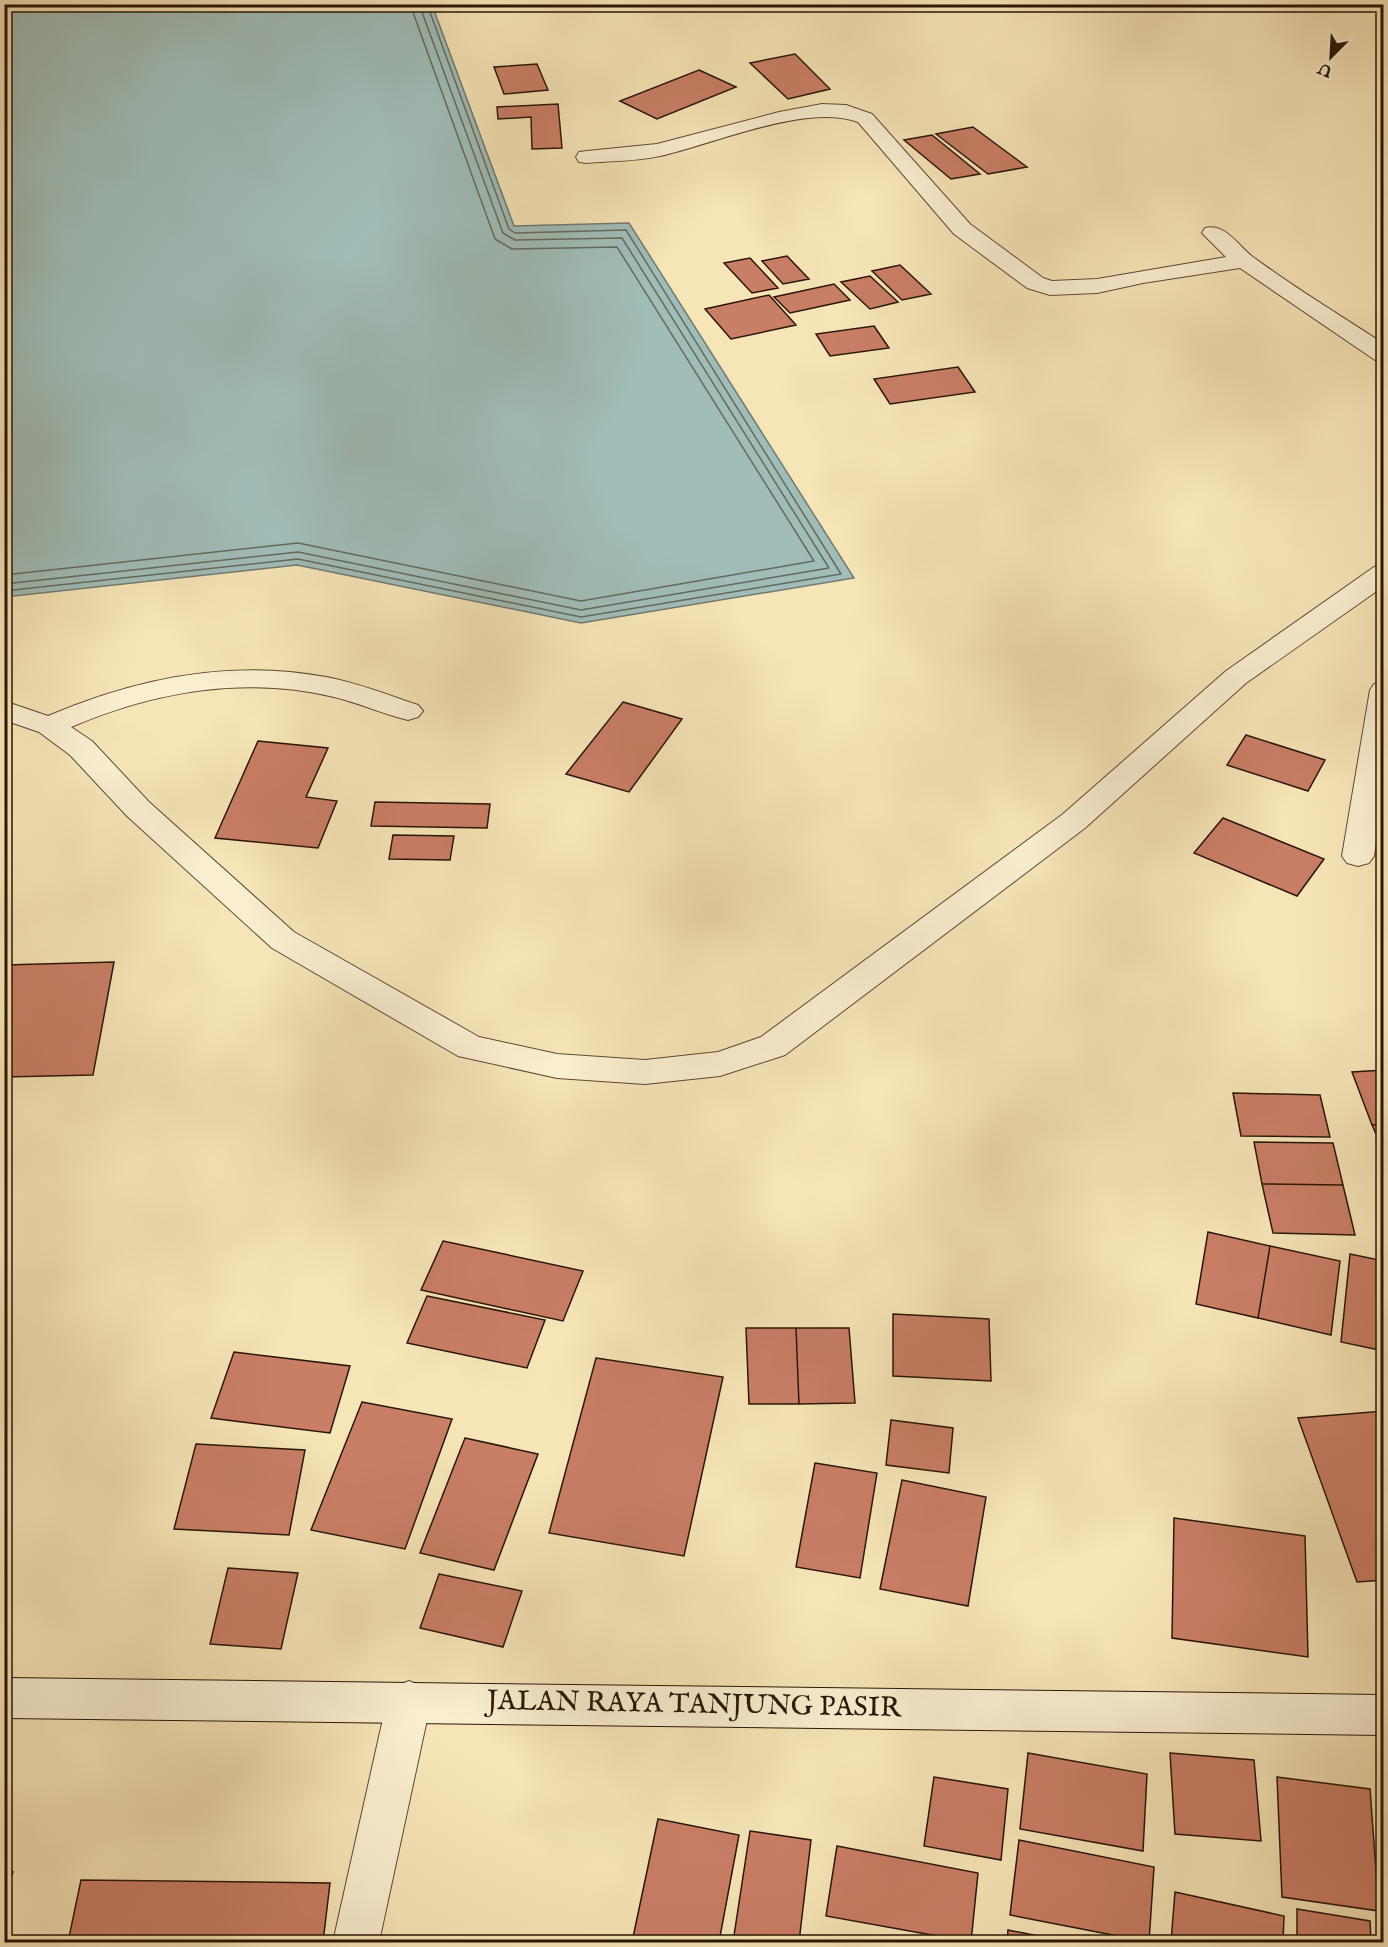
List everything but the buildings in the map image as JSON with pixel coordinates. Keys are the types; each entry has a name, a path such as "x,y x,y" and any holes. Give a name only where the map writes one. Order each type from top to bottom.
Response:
{"street":[{"path":"587,157 658,150 779,118 822,110 846,111 865,118 962,229 1012,268 1043,285 1068,289 1096,286 1143,276 1244,261"},
{"path":"1213,233 1244,261 1383,355"},
{"path":"4,710 49,726 81,748 138,809 283,940 470,1047 557,1066 645,1072 720,1064 773,1046 1074,821 1236,677 1383,573"},
{"path":"49,726 130,695 160,687 216,682 277,680 326,686 408,711"},
{"path":"1358,856 1383,690"},
{"name":"JALAN RAYA TANJUNG PASIR","path":"4,1698 409,1701 1383,1715"},
{"path":"356,1942 409,1701"}],"water":[{"path":"4,5 432,5 514,226 629,223 854,578 581,623 297,565 5,597"}]}
